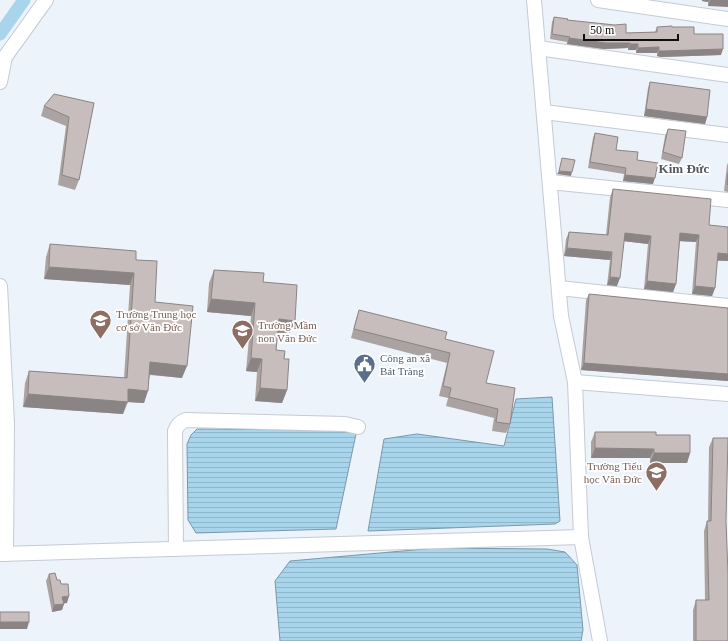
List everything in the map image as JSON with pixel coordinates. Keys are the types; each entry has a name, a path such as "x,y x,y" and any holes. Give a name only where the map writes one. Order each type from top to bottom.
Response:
{"street":[{"path":"0,82 3,56 46,0"},
{"path":"534,0 561,316 575,382 581,537 600,641"},
{"path":"598,0 728,19"},
{"path":"538,48 728,75"},
{"path":"544,112 728,135"},
{"path":"550,182 728,200"},
{"path":"0,286 7,424 3,554 581,537"},
{"path":"559,288 728,306"},
{"path":"575,382 728,394"},
{"path":"176,549 175,431 176,426 180,422 186,420 345,424 358,427"}],"water":[{"path":"552,397 560,521 555,524 368,531 384,439 417,434 504,446 516,399"},
{"path":"197,429 345,430 356,434 336,529 196,533 188,520 187,444 191,435"},
{"path":"436,548 547,549 565,552 577,565 583,630 581,641 280,641 275,581 290,561"}],"building":[{"path":"554,17 568,19 567,20 615,25 626,24 626,33 657,32 657,27 694,27 694,34 723,34 723,49 659,51 659,47 638,48 638,44 606,43 569,38 570,37 552,34"},
{"path":"650,82 710,90 707,117 646,109"},
{"path":"54,94 94,103 79,180 62,175 69,117 44,106"},
{"path":"668,129 686,131 682,158 663,152"},
{"path":"595,133 618,137 616,150 638,152 637,160 658,163 655,178 625,175 626,168 590,162"},
{"path":"562,158 575,160 572,172 559,171"},
{"path":"613,189 711,199 709,225 728,227 728,254 718,253 715,288 695,286 699,235 680,233 676,284 647,281 651,236 625,233 620,278 610,277 612,252 567,248 569,232 608,235"},
{"path":"50,244 136,251 136,260 157,261 155,302 193,306 187,366 150,362 148,391 128,389 128,402 28,394 29,371 127,378 134,273 49,267"},
{"path":"214,270 264,273 263,282 297,285 295,321 279,319 276,350 285,351 284,359 289,359 287,390 260,388 262,359 251,358 255,303 211,299"},
{"path":"589,294 728,308 728,374 584,363"},
{"path":"359,310 447,332 445,339 494,351 486,383 515,388 510,424 496,422 498,409 449,397 451,388 443,386 450,353 354,329"},
{"path":"595,432 656,432 656,435 690,435 690,453 654,453 654,449 595,448"},
{"path":"713,438 728,438 726,521 728,641 696,641 696,600 709,600 707,521 711,521"},
{"path":"55,573 57,580 60,580 61,584 68,584 69,596 62,597 64,604 54,605 49,574"},
{"path":"0,612 29,612 29,622 0,622"}],"waterway":[{"path":"0,34 24,0"}],"place":[{"name":"Trường Trung học cơ sở Văn Đức","path":"101,340"},
{"name":"Trường Mầm non Văn Đức","path":"242,350"},
{"name":"Công an xã Bát Tràng","path":"365,384"},
{"name":"Trường Tiểu học Văn Đức","path":"657,492"}],"district":[{"name":"Kim Đức","path":"684,168"}]}
